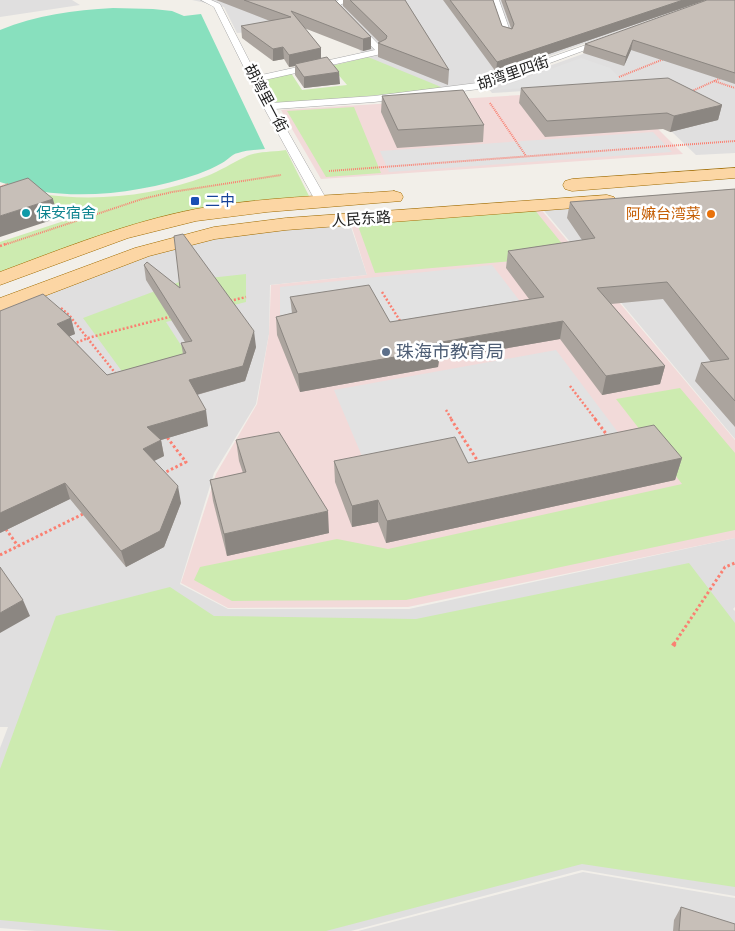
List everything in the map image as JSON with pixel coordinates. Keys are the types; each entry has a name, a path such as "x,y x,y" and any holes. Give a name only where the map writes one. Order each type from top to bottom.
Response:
{"main road":[{"path":"550,186 735,173"},
{"name":"人民东路","path":"0,279 121,234 196,215 267,206 411,196"},
{"name":"人民东路","path":"0,306 142,252 214,234 286,224 628,200"}],"lane":[{"name":"胡湾里一街","path":"205,0 217,6 256,79 268,106 322,202"},
{"path":"256,79 381,51 335,4 346,0"},
{"path":"495,0 507,34"},
{"name":"胡湾里四街","path":"268,106 374,99 478,86 617,36"}],"path":[{"path":"619,77 665,58"},
{"path":"688,92 728,75"},
{"path":"713,81 735,88"},
{"path":"478,86 526,157"},
{"path":"0,187 8,184"},
{"path":"42,290 69,315 120,378"},
{"path":"382,292 404,327"},
{"path":"228,302 246,297"},
{"path":"70,345 88,338 181,314"},
{"path":"570,386 608,435 598,437"},
{"path":"446,410 478,463 487,461"},
{"path":"161,475 186,462 162,431"},
{"path":"0,555 86,512"},
{"path":"0,521 18,546"},
{"path":"673,646 726,567 735,562"}],"shaded area":[{"path":"0,0 72,0 80,5 0,17"},
{"path":"192,0 706,0 471,84 397,93 331,18 284,29 237,33 224,7"},
{"path":"735,0 735,153 696,155 623,85 492,93 488,88"},
{"path":"581,58 610,68 624,82 494,90"},
{"path":"618,89 683,154 321,179 281,110"},
{"path":"653,132 672,152 389,172 380,151"},
{"path":"735,193 735,439 541,207"},
{"path":"539,207 735,440 735,538 408,607 228,608 181,583 216,474 257,404 269,334 271,285 367,275 350,221"},
{"path":"349,221 367,275 270,285 269,334 256,404 214,473 180,584 228,609 409,609 735,538 735,607 733,609 735,611 735,896 582,870 351,931 36,931 0,928 0,748 8,727 0,727 0,307 143,252 215,234"},
{"path":"492,265 529,313 395,337 373,300 280,316 280,287"},
{"path":"556,350 626,443 469,475 367,468 334,390"},
{"path":"583,872 735,898 735,931 358,931"}],"green space":[{"path":"113,8 172,11 184,16 201,14 265,149 236,154 198,174 149,187 125,191 99,194 49,193 24,189 0,182 0,30 55,14"},
{"path":"368,57 446,89 270,105 260,80 291,73 302,90 347,85 331,66"},
{"path":"354,107 381,173 326,177 287,111"},
{"path":"286,150 309,196 197,210 108,233 0,272 0,242 73,218 41,194 104,197 146,193 207,176 249,155"},
{"path":"534,209 572,256 375,273 357,223"},
{"path":"246,274 246,302 166,322 186,353 129,381 83,318 182,281"},
{"path":"680,388 735,453 735,530 406,600 232,601 194,580 200,567 337,539 388,549 682,484 616,399"},
{"path":"689,563 735,623 735,887 582,864 326,931 119,931 0,920 0,769 56,616 170,587 214,616 416,619"}],"building":[{"path":"244,0 335,0 371,37 363,39 291,11 321,48 289,55 283,47 273,49 241,26 291,17"},
{"path":"350,0 405,0 449,70 378,43 386,39 387,36"},
{"path":"450,0 493,0 502,26 512,29 514,24 505,0 683,0 497,62"},
{"path":"707,0 735,0 735,73 633,40 626,57 585,44"},
{"path":"327,57 339,72 304,77 295,64"},
{"path":"668,78 722,105 674,116 667,113 547,121 521,88"},
{"path":"463,90 484,125 398,130 382,96"},
{"path":"28,178 53,199 0,216 0,187"},
{"path":"735,189 735,401 701,363 729,359 667,282 597,288 665,366 606,376 563,321 436,343 440,349 298,374 276,317 297,312 290,297 369,285 390,322 544,297 508,251 595,238 570,202"},
{"path":"183,234 254,331 243,366 189,380 206,410 147,427 161,440 143,449 178,486 160,531 121,551 65,483 0,513 0,311 43,294 71,318 57,324 107,375 186,353 181,343 192,341 144,265 147,262 180,288 174,236"},
{"path":"654,425 682,458 387,521 378,500 352,506 334,461 455,437 468,463"},
{"path":"279,432 328,511 224,534 210,480 246,472 236,440"},
{"path":"0,567 23,600 0,613"},
{"path":"681,907 735,924 735,931 679,931"}],"place":[{"name":"二中","path":"195,201"},
{"name":"保安宿舍","path":"26,213"},
{"name":"阿嫲台湾菜","path":"711,214"},
{"name":"珠海市教育局","path":"386,352"}]}
